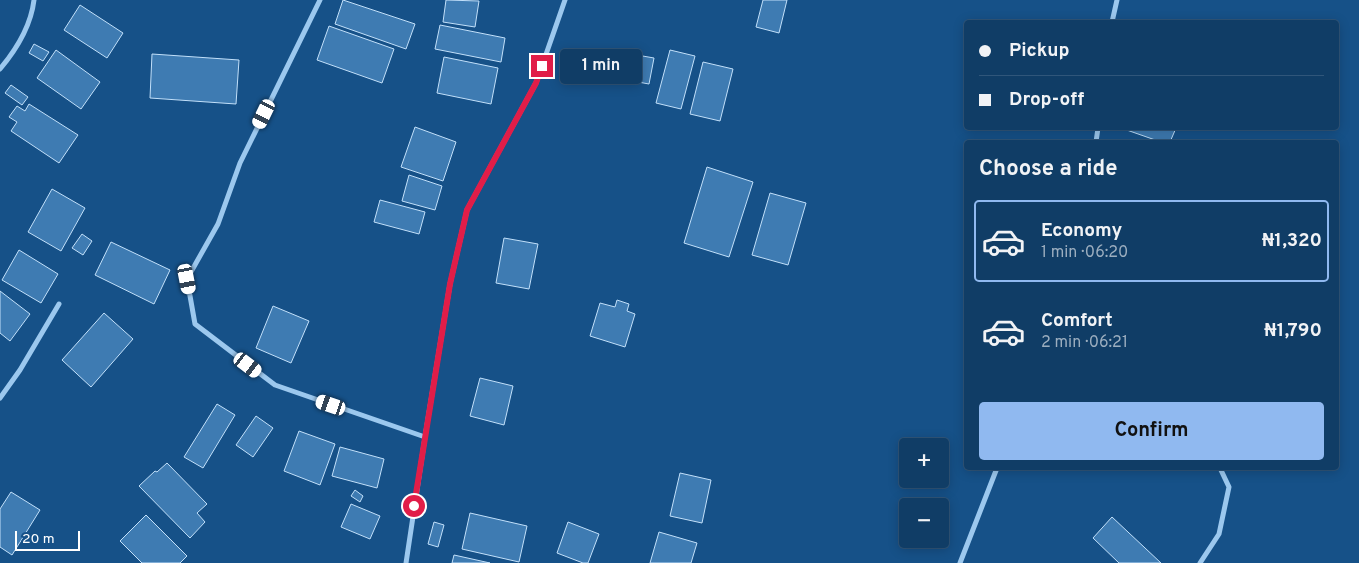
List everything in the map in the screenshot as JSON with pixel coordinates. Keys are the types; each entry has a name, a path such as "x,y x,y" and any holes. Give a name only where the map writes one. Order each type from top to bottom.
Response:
{"street":[{"path":"0,70 10,57 32,14 34,0"},
{"path":"320,0 240,163 218,224 187,279 195,324 275,385 425,437"},
{"path":"406,563 450,284 467,210 536,83 565,0"},
{"path":"1112,20 1117,0"},
{"path":"0,398 20,370 59,304"},
{"path":"960,563 996,470"},
{"path":"1200,563 1219,534 1229,487 1221,470"}],"building":[{"path":"343,0 415,24 406,49 335,24"},
{"path":"446,0 479,1 475,27 443,22"},
{"path":"763,0 787,0 779,33 756,27"},
{"path":"80,5 123,33 107,58 64,30"},
{"path":"440,25 505,38 501,62 435,49"},
{"path":"329,26 394,49 382,83 317,60"},
{"path":"34,44 49,52 43,61 29,53"},
{"path":"56,50 100,82 81,109 37,78"},
{"path":"670,50 695,56 681,109 656,103"},
{"path":"620,52 654,58 649,84 616,78"},
{"path":"152,54 239,60 236,104 150,98"},
{"path":"444,57 498,68 491,104 437,93"},
{"path":"703,62 733,69 720,121 690,114"},
{"path":"11,85 28,97 22,105 5,93"},
{"path":"29,104 78,135 59,163 11,131 17,122 9,117 17,106 25,111"},
{"path":"415,127 456,142 443,181 401,167"},
{"path":"1127,130 1175,130 1171,140 1155,140"},
{"path":"707,167 753,182 729,257 684,243"},
{"path":"409,175 442,186 435,210 402,201"},
{"path":"52,189 85,208 61,251 28,232"},
{"path":"770,193 806,203 788,265 752,255"},
{"path":"380,200 425,212 419,234 374,222"},
{"path":"82,234 92,241 83,255 72,248"},
{"path":"504,238 538,244 529,289 496,283"},
{"path":"111,242 170,270 154,304 95,275"},
{"path":"19,250 58,274 41,303 2,280"},
{"path":"0,291 30,314 10,341 0,333"},
{"path":"617,300 629,304 627,311 635,314 625,347 590,336 600,303 615,307"},
{"path":"273,306 309,321 291,363 256,348"},
{"path":"104,313 133,339 91,387 62,360"},
{"path":"480,378 513,386 504,425 470,416"},
{"path":"217,404 235,415 203,468 184,457"},
{"path":"256,416 273,428 253,457 236,445"},
{"path":"299,431 335,444 320,485 284,471"},
{"path":"340,447 384,459 377,488 332,476"},
{"path":"167,463 207,504 197,513 205,522 190,538 139,486"},
{"path":"680,473 711,480 702,523 670,516"},
{"path":"355,490 363,496 360,502 351,496"},
{"path":"11,492 40,510 12,555 0,547 0,509"},
{"path":"351,504 380,516 370,539 341,527"},
{"path":"470,513 527,526 519,562 462,549"},
{"path":"146,515 187,556 180,563 142,563 120,541"},
{"path":"1112,517 1161,563 1119,563 1093,538"},
{"path":"434,522 444,525 438,547 428,544"},
{"path":"568,522 599,534 588,563 583,563 557,553"},
{"path":"659,532 697,543 691,563 650,563"},
{"path":"454,555 490,563 452,563"}],"route":[{"path":"414,506 450,284 467,210 536,83 542,66"}]}
